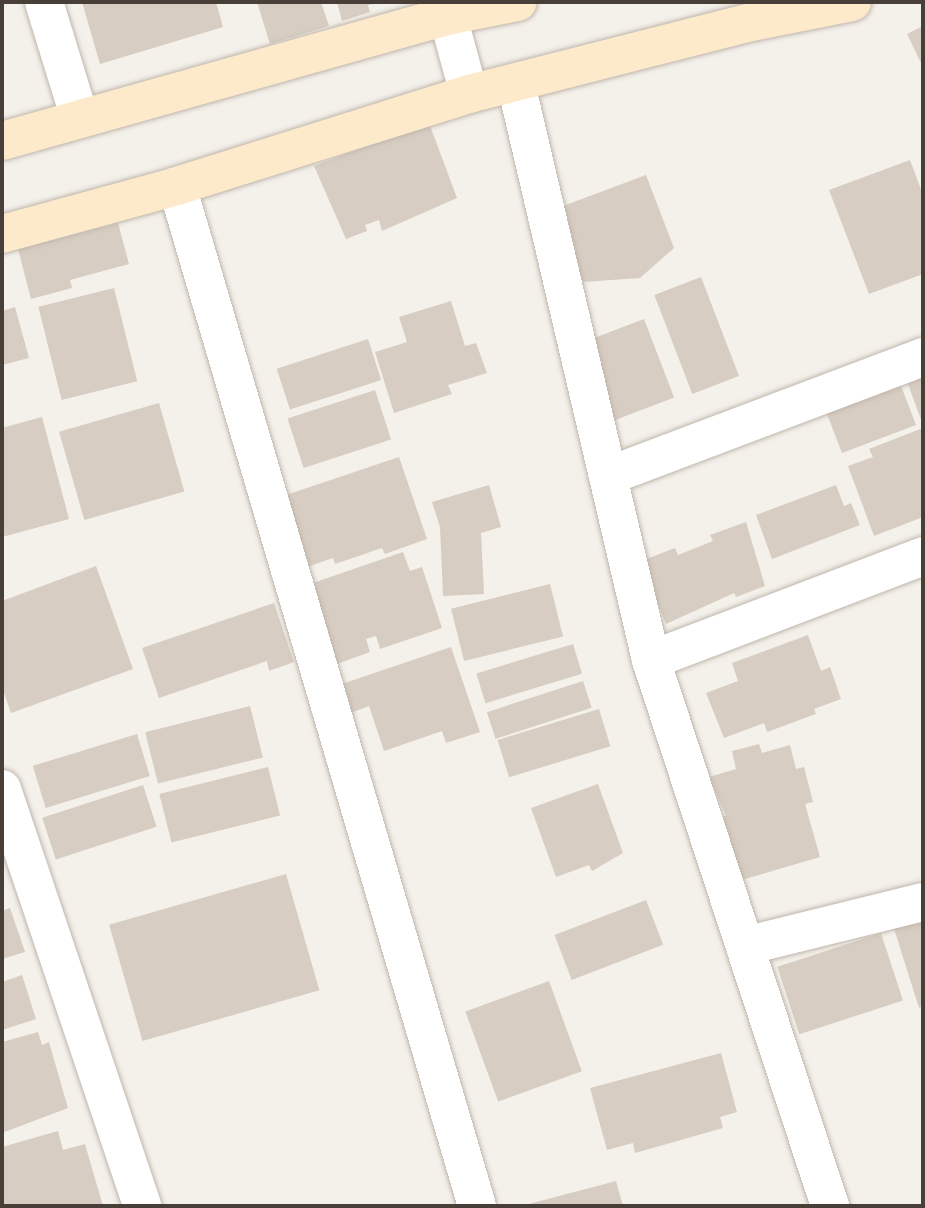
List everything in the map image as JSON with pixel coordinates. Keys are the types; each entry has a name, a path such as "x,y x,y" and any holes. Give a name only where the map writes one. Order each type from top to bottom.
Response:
{"main road":[{"path":"2,141 80,120 445,9 518,2"},
{"path":"2,234 177,186 469,94 516,85 752,22 852,2"}],"street":[{"path":"44,2 80,120"},
{"path":"445,9 469,94"},
{"path":"516,85 651,660 830,1206"},
{"path":"177,186 477,1206"},
{"path":"608,476 923,357"},
{"path":"651,660 923,556"},
{"path":"2,789 17,889 142,1206"},
{"path":"745,946 923,902"}],"building":[{"path":"82,2 216,2 223,27 100,64"},
{"path":"257,2 321,2 329,26 270,44"},
{"path":"337,2 378,3 368,5 370,12 342,21"},
{"path":"923,26 923,67 907,34"},
{"path":"429,123 457,198 382,231 379,220 365,225 367,231 346,239 314,166"},
{"path":"910,160 923,195 923,274 869,294 829,190"},
{"path":"646,175 674,248 640,278 583,282 555,209"},
{"path":"118,223 129,264 70,280 72,288 31,299 18,249"},
{"path":"701,277 739,376 692,394 654,295"},
{"path":"114,288 137,381 62,400 38,307"},
{"path":"451,301 465,346 476,343 487,373 448,385 452,394 394,413 375,352 407,342 399,317"},
{"path":"15,307 29,358 2,365 2,311"},
{"path":"644,319 674,397 611,422 581,343"},
{"path":"368,339 381,380 290,410 277,369"},
{"path":"923,360 923,425 902,368"},
{"path":"895,370 916,425 842,453 825,409"},
{"path":"375,390 391,439 304,468 288,418"},
{"path":"159,403 184,491 84,520 59,432"},
{"path":"42,417 69,519 2,537 2,428"},
{"path":"923,428 923,517 874,536 848,466 873,457 869,449"},
{"path":"399,457 427,539 385,554 382,548 335,564 333,558 298,570 274,499"},
{"path":"489,485 501,527 481,533 484,594 443,596 440,527 432,502"},
{"path":"836,485 844,506 851,503 860,525 772,559 756,515"},
{"path":"746,522 765,586 736,597 734,593 666,624 641,561 675,548 678,555 713,541 710,535"},
{"path":"403,552 410,571 422,567 442,628 380,649 376,636 366,639 370,652 334,665 307,585"},
{"path":"96,566 133,669 11,713 2,687 2,601"},
{"path":"550,584 563,636 464,661 451,609"},
{"path":"274,603 294,662 269,671 267,661 159,698 142,648"},
{"path":"808,635 821,671 830,667 841,699 814,709 816,714 767,732 764,723 724,738 706,693 738,681 732,663"},
{"path":"573,644 582,674 485,703 476,674"},
{"path":"451,647 480,732 446,743 442,731 384,751 369,706 340,717 330,688"},
{"path":"583,681 592,708 496,739 487,712"},
{"path":"250,706 263,757 158,784 145,732"},
{"path":"599,709 610,746 509,777 498,740"},
{"path":"137,734 150,776 46,808 33,766"},
{"path":"759,744 762,753 790,745 796,769 804,767 813,802 805,804 820,857 738,881 720,817 726,816 709,777 736,769 732,751"},
{"path":"268,767 280,816 171,843 159,794"},
{"path":"598,784 623,853 592,871 589,865 556,877 531,808"},
{"path":"143,785 157,827 56,860 42,818"},
{"path":"286,874 319,990 142,1041 109,925"},
{"path":"646,900 663,945 572,980 555,935"},
{"path":"10,908 25,952 2,959 2,911"},
{"path":"923,909 923,1006 919,1008 891,919"},
{"path":"881,933 903,1001 799,1034 777,967"},
{"path":"22,975 36,1019 2,1030 2,982"},
{"path":"549,981 582,1071 498,1102 465,1011"},
{"path":"38,1032 42,1045 49,1042 68,1108 2,1133 2,1042"},
{"path":"721,1053 737,1112 720,1117 723,1128 635,1153 633,1143 607,1150 590,1088"},
{"path":"58,1131 63,1150 85,1144 103,1206 2,1206 2,1147"},
{"path":"616,1181 623,1206 525,1206 525,1205"}]}
